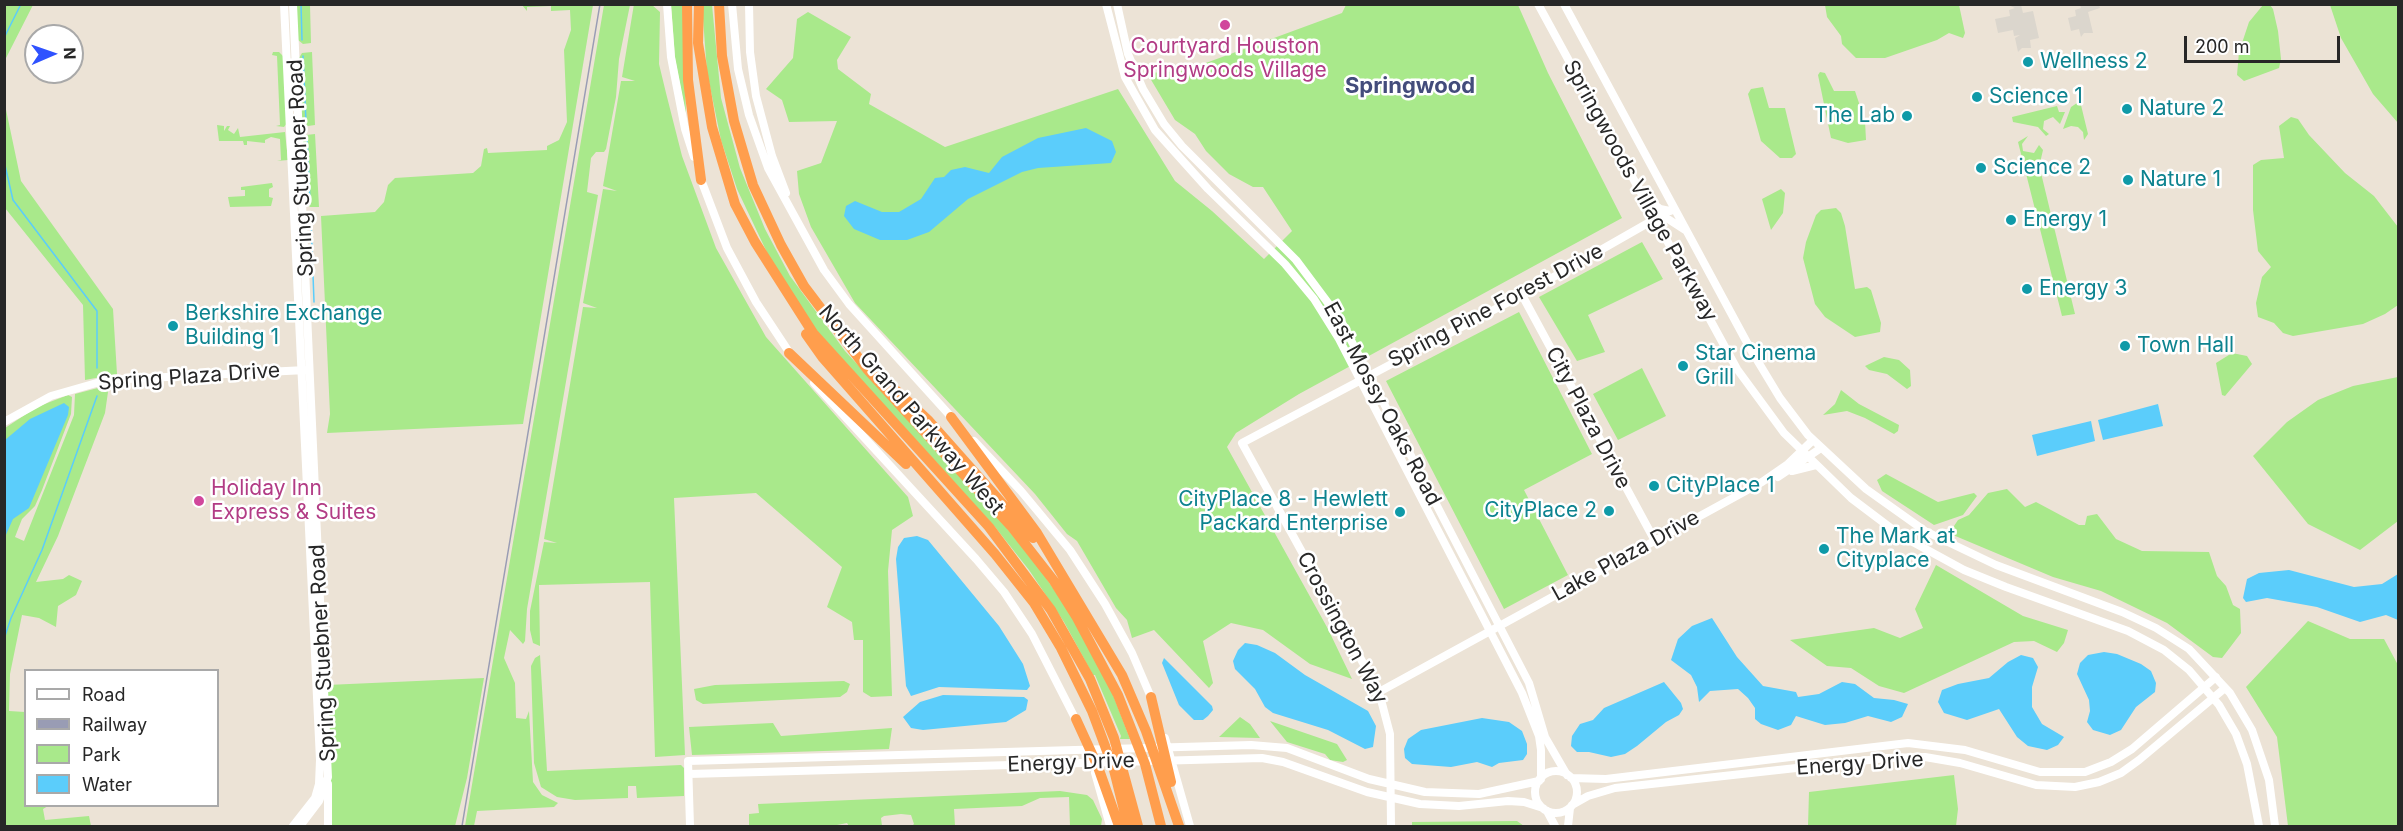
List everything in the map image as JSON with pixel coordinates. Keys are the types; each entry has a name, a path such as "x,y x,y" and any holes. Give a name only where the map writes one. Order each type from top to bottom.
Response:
{"highway":[{"path":"687,4 688,80 701,180"},
{"name":"North Grand Parkway West","path":"699,4 698,43 712,127 735,204 772,271 813,333 989,527 1051,610 1090,679 1114,738 1138,826"},
{"name":"North Grand Parkway West","path":"719,4 722,56 734,121 760,202 804,286 867,369 1011,526 1053,581 1097,653 1136,738 1161,826"},
{"path":"772,271 775,286 823,358 940,495 995,554 1034,603 1083,690 1112,763 1128,826"},
{"path":"789,353 940,495"},
{"path":"856,353 929,421 1062,573"},
{"path":"951,417 1037,533 1122,675 1146,731 1179,826"},
{"path":"1151,698 1170,765 1179,826"},
{"path":"1076,719 1119,826"}],"street":[{"name":"Spring Stuebner Road","path":"284,4 293,210 305,370 328,777 319,801 296,826"},
{"name":"Spring Stuebner Road","path":"293,4 303,213 305,370"},
{"path":"667,4 671,57 686,129 701,180 727,248 756,302 789,353 1004,592 1032,634 1076,719"},
{"path":"732,4 738,69 749,115 768,168 796,219"},
{"path":"749,4 750,52 756,96 771,156 796,219"},
{"name":"East Mossy Oaks Road","path":"1106,4 1125,76 1137,102 1155,130 1187,168 1290,270 1314,299 1364,376 1413,461 1530,682 1545,737 1569,776"},
{"name":"East Mossy Oaks Road","path":"1117,4 1128,54 1143,89 1164,124 1182,146 1298,263 1340,319 1405,465 1522,693 1539,736 1540,780"},
{"name":"Springwoods Village Parkway","path":"1538,4 1642,195 1657,218 1737,369 1784,434 1851,498 1900,534 1964,570 2128,631 2164,650 2189,670 2214,699 2236,734 2247,764 2259,826"},
{"name":"Springwoods Village Parkway","path":"1564,4 1762,370 1813,440 1866,489 1925,531 1996,565 2122,612 2156,628 2189,649 2225,687 2244,714 2260,748 2269,780 2274,826"},
{"path":"1642,195 1660,209 1670,211"},
{"path":"293,210 303,213"},
{"path":"1657,218 1668,219 1686,231"},
{"name":"Spring Pine Forest Drive","path":"1242,443 1364,376 1522,295 1657,218"},
{"name":"North Grand Parkway West","path":"796,219 824,270 849,304 951,417 1022,491 1070,550 1105,604 1151,698"},
{"path":"1290,270 1298,263"},
{"name":"City Plaza Drive","path":"1522,295 1655,541"},
{"name":"Spring Plaza Drive","path":"4,422 51,396 107,380 305,370"},
{"name":"Lake Plaza Drive","path":"1762,482 1782,474 1804,455 1813,440"},
{"name":"Crossington Way","path":"1242,443 1379,692 1389,725 1391,826"},
{"name":"Lake Plaza Drive","path":"1379,692 1762,482 1804,455 1821,448"},
{"path":"1405,465 1413,461"},
{"path":"1782,474 1816,465"},
{"name":"Spring Stuebner Road","path":"296,826 315,798 319,784 320,760 310,471"},
{"path":"1447,546 1456,541"},
{"name":"Energy Drive","path":"1569,776 1606,779 1908,743 1965,750 2040,772 2085,772 2111,762 2132,749 2216,677"},
{"name":"Energy Drive","path":"1571,806 1588,796 1615,788 1887,758 1925,758 1960,763 2036,785 2075,787 2098,782 2121,773 2214,699 2225,687"},
{"path":"1251,745 1251,758"},
{"name":"Energy Drive","path":"1540,780 1506,790 1471,794 1425,792 1345,772 1287,748 1251,745 688,761 689,774 1251,758 1283,762 1341,784 1437,806 1508,801 1524,802 1545,809"},
{"path":"890,755 890,768"},
{"path":"1170,765 1190,826"},
{"path":"1095,767 1110,826"},
{"path":"1555,826 1536,796 1540,780 1552,772 1569,776 1577,790 1571,806 1568,826"},
{"path":"689,774 690,826"},
{"path":"328,777 328,826"},
{"path":"1545,809 1561,813 1571,806"}],"green space":[{"path":"634,4 652,5 660,12 659,64 682,156 716,248 766,337 908,497 913,516 892,530 888,571 892,696 871,697 863,692 863,640 854,640 852,622 827,607 842,567 756,493 674,498 685,755 655,757 650,582 539,585 540,646 533,643 530,630 530,611 544,542 557,543 544,539 583,307 597,308 583,303 603,189 617,191 603,186 621,81 635,81 622,77"},
{"path":"4,5 33,5 5,60"},
{"path":"296,5 310,5 311,43 303,44 298,40"},
{"path":"522,5 593,5 523,424 327,433 330,414 321,216 375,212 384,202 388,185 395,178 473,173 481,166 484,149 487,148 488,153 547,150 547,146 559,140 567,122 564,50 571,30 570,10 551,11 551,6 527,7 527,11"},
{"path":"604,5 630,5 619,59 616,97 606,149 604,152 596,152 591,158 587,192 598,195 527,609 525,641 523,644 510,630 504,658 515,683 516,718 526,719 529,711 533,782 542,795 558,803 554,807 477,811 474,826 465,826"},
{"path":"671,5 683,5 686,116 675,58"},
{"path":"702,5 712,5 721,98 740,168 765,229 790,276 845,351 988,505 1039,568 1071,614 1110,687 1130,739 1120,739 1121,736 1095,675 1064,622 1029,570 995,527 814,328 772,263 737,189 721,140 707,72"},
{"path":"1346,5 1518,5 1548,73 1622,218 1299,394 1236,433 1227,447 1328,629 1352,679 1310,664 1263,630 1231,623 1203,641 1213,683 1209,688 1154,630 1132,638 1127,620 1116,608 1077,541 1067,534 1035,494 855,303 811,227 799,194 797,171 821,163 837,121 789,122 782,100 766,89 793,58 797,19 808,12 851,37 837,60 838,69 871,94 869,104 945,147 1118,89 1175,181 1212,211 1264,259 1292,231 1263,187 1253,187 1229,174 1206,151 1195,134 1175,120 1147,73 1184,71 1342,13"},
{"path":"1825,5 1959,5 1965,33 1963,38 1949,33 1937,40 1885,58 1856,58 1842,44 1841,36 1827,17"},
{"path":"2263,5 2270,5 2273,9 2281,59 2279,68 2244,81 2237,75 2239,52 2249,22"},
{"path":"2330,5 2398,5 2398,123 2373,94 2341,38"},
{"path":"273,52 279,52 284,57 287,123 284,127 276,126 280,125 277,56 272,55"},
{"path":"312,52 315,125 308,126 301,120 299,58 302,53"},
{"path":"1820,72 1825,73 1834,91 1855,91 1865,121 1866,140 1848,143 1831,138 1818,75"},
{"path":"1763,87 1769,108 1785,108 1796,154 1792,158 1780,158 1761,141 1748,94 1751,89"},
{"path":"4,100 21,181 113,309 117,374 85,380 83,305 5,208"},
{"path":"2080,101 2088,134 2084,140 2083,132 2078,127 2071,126 2063,129 2071,107"},
{"path":"2057,106 2059,112 2065,112 2060,124 2053,117 2044,121 2043,129 2049,134 2046,136 2038,127 2013,122 2012,117"},
{"path":"2291,117 2298,119 2309,135 2345,173 2374,196 2398,227 2398,305 2363,324 2293,336 2283,333 2274,323 2258,317 2256,303 2262,277 2271,267 2258,251 2253,210 2253,165 2261,160 2284,158 2279,126"},
{"path":"217,125 224,126 224,131 227,126 230,126 228,130 234,134 238,128 240,137 285,132 288,160 277,161 281,160 280,139 271,137 265,140 265,143 247,141 247,145 244,145 243,141 219,141"},
{"path":"315,134 319,207 310,207 305,201 302,140 306,135"},
{"path":"2028,136 2022,144 2023,151 2034,153 2039,145 2043,150 2040,163 2032,161 2029,166 2041,173 2075,314 2062,316 2018,142"},
{"path":"272,183 273,187 269,189 269,197 273,198 271,206 230,207 228,197 245,196 245,190 241,190 241,187"},
{"path":"1781,189 1785,193 1783,213 1771,230 1762,199"},
{"path":"1836,208 1841,213 1845,226 1855,289 1867,287 1871,290 1881,323 1880,332 1855,337 1825,317 1815,304 1803,258 1806,242 1816,215 1821,210"},
{"path":"1642,242 1663,279 1588,315 1605,352 1577,361 1539,297"},
{"path":"1519,312 1592,454 1524,490 1568,575 1504,609 1386,381"},
{"path":"2232,353 2247,356 2252,364 2225,396 2222,395 2216,363"},
{"path":"1884,357 1899,360 1910,370 1911,386 1907,389 1887,374 1869,370 1865,366"},
{"path":"1642,368 1666,416 1618,440 1593,394"},
{"path":"2398,377 2398,521 2360,550 2308,524 2253,456 2287,422 2318,400 2353,386"},
{"path":"109,385 105,413 58,536 36,582 63,579 69,575 82,581 76,595 58,606 56,627 39,618 22,615 10,674 9,711 24,712 24,807 46,807 43,809 45,820 89,816 91,826 5,826 5,428 37,407 68,395 72,397 71,414 42,490 35,506 22,519 15,537 24,541 74,415 75,394"},
{"path":"1841,390 1859,404 1899,425 1898,431 1894,434 1847,411 1823,415 1835,404"},
{"path":"1886,474 1938,502 1974,493 1977,496 1963,515 1934,525 1882,491 1877,480"},
{"path":"2007,489 2025,507 2036,502 2079,525 2085,525 2087,516 2097,514 2116,539 2142,551 2209,552 2217,576 2226,586 2233,605 2240,609 2241,633 2222,658 2213,657 2167,623 2101,591 2053,577 1953,535 1952,529 1958,520 1969,515 1988,493"},
{"path":"1936,565 2023,616 2068,630 2064,643 2057,652 2034,641 2014,642 1904,693 1879,686 1851,668 1827,666 1790,640 1874,628 1900,638 1923,628 1915,609"},
{"path":"2308,621 2350,639 2384,639 2398,665 2398,826 2288,826 2277,737 2246,687"},
{"path":"540,655 547,771 681,765 684,768 684,796 637,798 636,786 628,786 628,798 575,800 557,797 541,787 534,763 531,666 535,658"},
{"path":"484,678 467,778 455,826 329,826 331,769 327,685"},
{"path":"844,681 850,684 847,692 840,697 703,704 696,700 694,689 715,685"},
{"path":"1240,717 1250,724 1260,738 1219,737"},
{"path":"1270,721 1337,744 1347,760 1343,762 1330,760 1325,754 1287,742"},
{"path":"773,723 781,736 892,728 889,749 692,755 689,727"},
{"path":"1954,775 1958,809 1956,826 1808,826 1809,792"},
{"path":"1060,791 1087,795 1093,800 1102,819 1101,826 1070,826 1069,797 1040,798 1022,806 954,809 955,826 912,826 914,824 911,815 901,814 884,816 881,818 882,826 849,826 847,823 832,826 749,826 749,814 759,813 758,804"},
{"path":"1517,821 1524,826 1412,826 1412,822"}],"shaded area":[{"path":"2008,5 2021,5 2023,13 2033,11 2039,38 2030,40 2031,48 2022,48 2018,52 2015,38 2020,35 2014,36 2013,30 1998,33 1995,19 2010,16 2009,10 2015,8"},
{"path":"2080,5 2099,5 2100,8 2088,12 2093,33 2084,33 2081,37 2079,29 2071,31 2068,18 2076,16 2075,10 2081,8"}],"water":[{"path":"1086,128 1112,141 1116,152 1111,163 1038,168 1022,172 968,199 929,232 907,240 880,240 854,229 844,216 846,206 855,201 882,212 899,212 921,199 935,178 944,177 951,170 965,167 989,173 1002,157 1038,138"},
{"path":"64,403 69,407 68,415 29,508 13,519 5,537 5,440 30,419"},
{"path":"2158,404 2163,426 2103,440 2098,420"},
{"path":"2091,421 2095,441 2037,456 2032,435"},
{"path":"917,536 928,540 999,626 1023,664 1030,686 1027,690 939,687 911,696 906,686 896,559 898,547 904,538"},
{"path":"2289,570 2354,587 2382,584 2398,574 2398,620 2386,615 2360,622 2317,607 2267,598 2246,602 2243,598 2247,579 2259,573"},
{"path":"1712,618 1737,657 1763,686 1796,692 1798,697 1819,694 1842,682 1855,684 1874,698 1908,704 1902,717 1891,722 1868,716 1845,723 1825,725 1796,716 1791,725 1778,730 1761,724 1755,719 1755,708 1738,689 1710,691 1699,702 1697,687 1691,675 1671,660 1678,639 1692,626"},
{"path":"1245,643 1257,645 1275,653 1305,675 1368,711 1376,726 1373,747 1365,749 1328,730 1273,713 1265,707 1255,689 1235,669 1233,661 1238,650"},
{"path":"2104,652 2117,654 2141,664 2151,671 2156,683 2155,692 2136,707 2121,730 2110,735 2093,730 2087,722 2090,711 2089,700 2077,674 2080,663 2088,655"},
{"path":"2021,655 2033,658 2038,667 2032,687 2032,707 2042,724 2064,737 2058,745 2047,750 2028,746 2017,737 1999,709 1967,720 1944,713 1938,702 1942,690 1958,684 1989,678 2008,662"},
{"path":"1164,658 1212,706 1213,710 1203,720 1194,720 1179,705 1162,663"},
{"path":"1664,682 1681,703 1683,709 1679,715 1666,722 1637,746 1625,754 1611,757 1577,752 1571,746 1572,736 1580,724 1593,720 1604,708"},
{"path":"943,695 1024,697 1028,700 1026,710 1006,722 923,730 911,728 903,717 920,702"},
{"path":"1482,718 1509,722 1522,731 1527,744 1527,754 1523,760 1499,763 1492,767 1477,762 1451,767 1412,764 1405,758 1404,749 1408,739 1421,730"}],"waterway":[{"path":"4,38 21,4"},
{"path":"301,4 302,40"},
{"path":"303,56 306,122"},
{"path":"307,138 310,203"},
{"path":"4,161 13,200 97,311 97,368"},
{"path":"311,220 314,302"},
{"path":"4,639 11,618 42,550 97,396"}],"railway":[{"path":"462,826 600,4"}],"place":[{"name":"Courtyard Houston Springwoods Village","path":"1225,25"},
{"name":"Wellness 2","path":"2028,62"},
{"name":"Science 1","path":"1977,97"},
{"name":"Nature 2","path":"2127,109"},
{"name":"The Lab","path":"1907,116"},
{"name":"Science 2","path":"1981,168"},
{"name":"Nature 1","path":"2128,180"},
{"name":"Energy 1","path":"2011,220"},
{"name":"Energy 3","path":"2027,289"},
{"name":"Berkshire Exchange Building 1","path":"173,326"},
{"name":"Town Hall","path":"2125,346"},
{"name":"Star Cinema Grill","path":"1683,366"},
{"name":"CityPlace 1","path":"1654,486"},
{"name":"Holiday Inn Express & Suites","path":"199,501"},
{"name":"CityPlace 2","path":"1609,511"},
{"name":"CityPlace 8 - Hewlett Packard Enterprise","path":"1400,512"},
{"name":"The Mark at Cityplace","path":"1824,549"}],"district":[{"name":"Springwood","path":"1410,86"}]}
